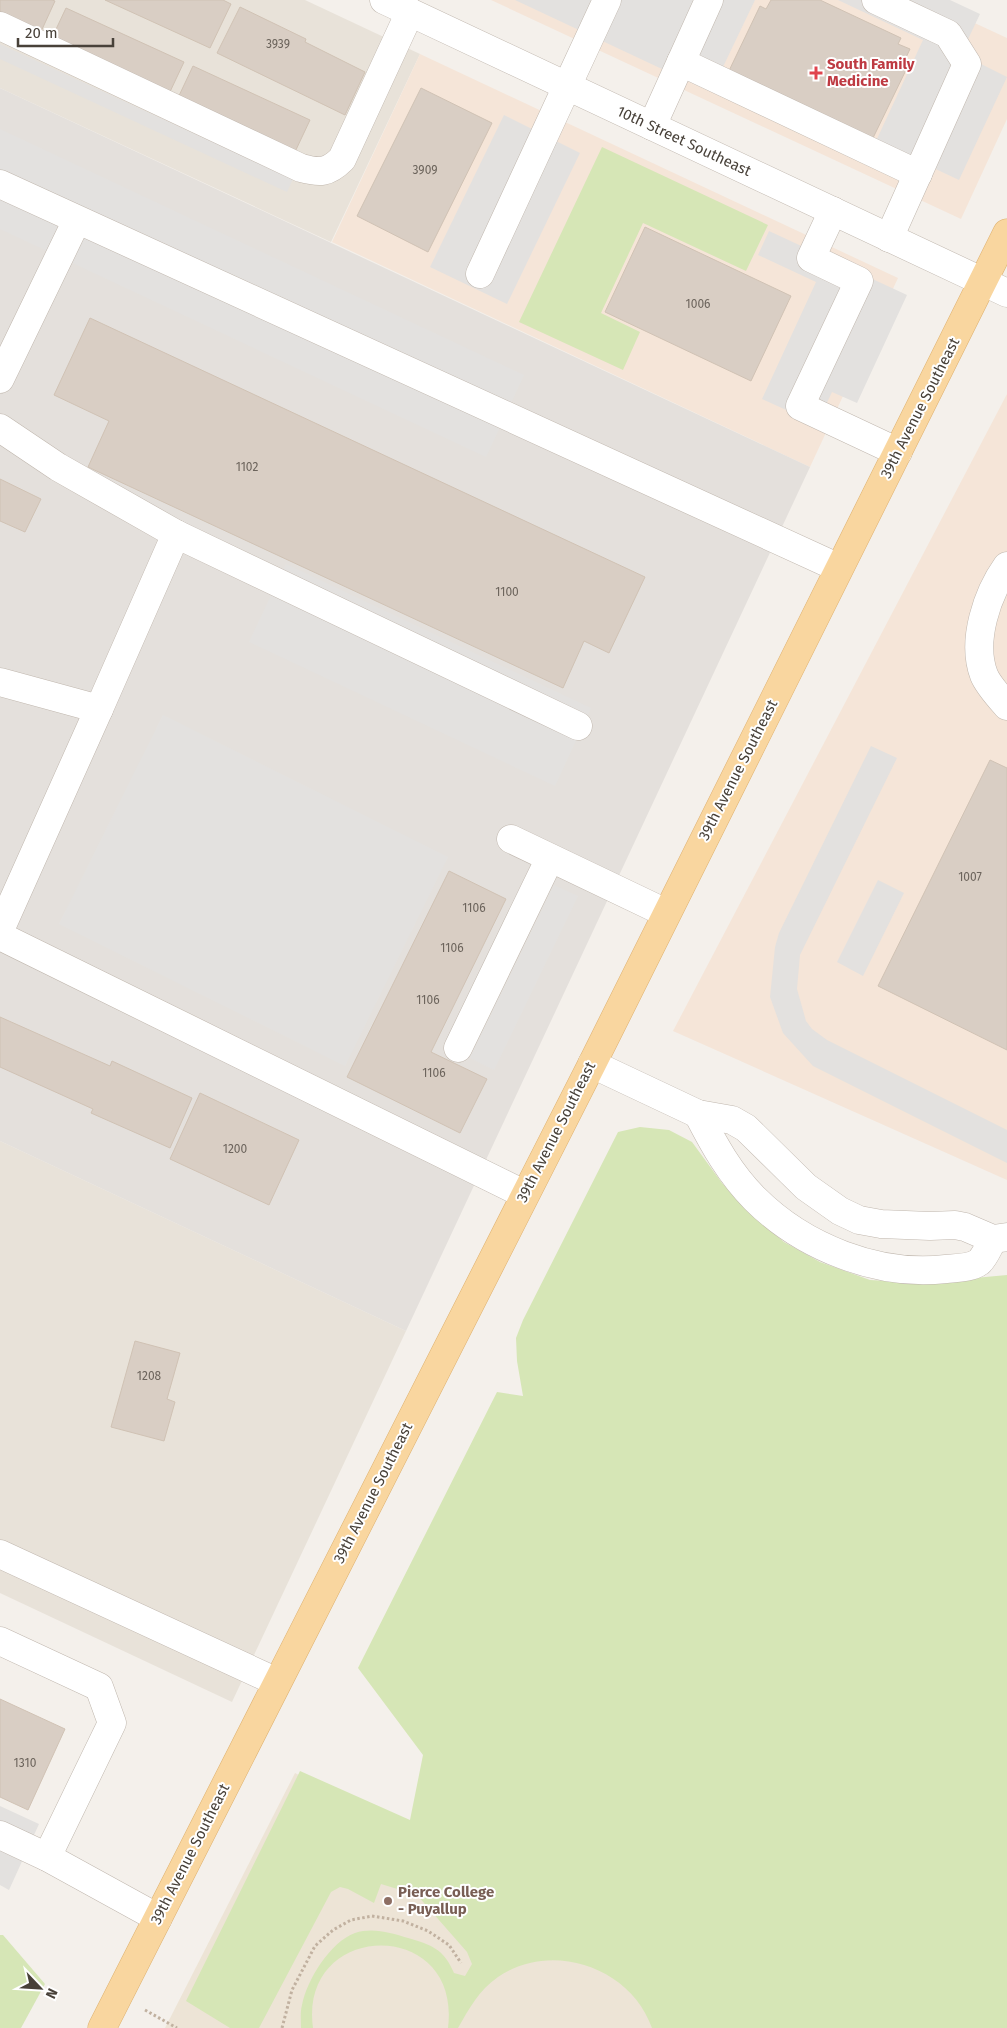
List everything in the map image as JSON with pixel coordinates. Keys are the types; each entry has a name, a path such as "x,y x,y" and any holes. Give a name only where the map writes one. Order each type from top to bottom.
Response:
{"main road":[{"name":"39th Avenue Southeast","path":"102,2028 524,1194 592,1064 898,452 995,288 1007,234"}],"street":[{"name":"10th Street Southeast","path":"384,0 995,288"},
{"path":"480,274 607,0"},
{"path":"652,126 709,0"},
{"path":"876,0 948,34 967,64 889,238"},
{"path":"0,26 300,168 316,172 332,169 342,159 410,12"},
{"path":"681,62 918,174"},
{"path":"0,184 839,568"},
{"path":"833,211 811,258 859,281 800,406 898,452"},
{"path":"0,379 77,220"},
{"path":"0,428 58,467 176,534 578,726"},
{"path":"0,930 176,534"},
{"path":"1007,566 994,587 984,609 980,647 984,675 1007,706"},
{"path":"0,682 99,709"},
{"path":"511,839 666,913"},
{"path":"458,1048 550,858"},
{"path":"0,936 524,1194"},
{"path":"592,1064 698,1114 732,1120 746,1128 806,1188 840,1211 859,1220 881,1224 955,1225 1000,1238 981,1260 974,1265 936,1270 897,1269 855,1259 834,1251 791,1227 756,1200 727,1166 698,1114"},
{"path":"0,1554 277,1682"},
{"path":"0,1641 99,1687 112,1723 47,1857"},
{"path":"0,1835 47,1857 158,1918"}],"path":[{"path":"282,2028 292,1990 315,1946 333,1930 351,1920 372,1916 403,1921 428,1931 449,1945 461,1963"},
{"path":"118,1995 177,2028"}],"shaded area":[{"path":"0,0 305,0 420,54 331,242 0,88"},
{"path":"491,0 925,0 1007,38 1007,119 961,219"},
{"path":"515,0 755,0 711,92"},
{"path":"838,0 950,0 980,14 961,54 1007,77 959,180 876,141 923,40"},
{"path":"0,44 293,179 287,192 0,59"},
{"path":"420,54 898,278 810,467 332,242"},
{"path":"0,88 810,467 406,1331 0,1141"},
{"path":"504,115 580,153 507,304 430,267"},
{"path":"0,129 524,375 486,457 0,229"},
{"path":"769,231 907,295 857,403 832,392 817,424 762,399 816,282 758,255"},
{"path":"1007,394 1007,1180 673,1031"},
{"path":"286,564 591,708 555,786 249,642"},
{"path":"163,715 448,857 345,1066 59,924"},
{"path":"871,746 897,758 800,955 797,989 806,1021 812,1029 827,1040 1007,1130 1007,1163 813,1066 783,1033 770,997 775,947 779,933"},
{"path":"878,880 904,893 863,976 837,962"},
{"path":"554,885 578,896 494,1070 470,1058"},
{"path":"0,1141 406,1331 232,1702 0,1593"},
{"name":"Pierce College - Puyallup","path":"295,1773 795,2028 165,2028"},
{"path":"0,1806 39,1824 9,1890 0,1885"}],"green space":[{"path":"602,147 768,225 746,271 643,223 601,313 640,332 623,370 519,322"},
{"path":"640,1127 669,1130 692,1142 722,1183 750,1213 784,1242 820,1262 870,1280 921,1283 1007,1275 1007,2028 652,2028 642,2007 627,1989 608,1975 587,1966 564,1961 541,1961 519,1966 491,1982 470,2007 458,2028 448,2028 446,1991 431,1966 407,1950 380,1945 353,1951 330,1967 315,1992 313,2028 301,2028 302,2005 314,1974 337,1945 355,1933 382,1931 424,1943 436,1949 446,1958 454,1973 465,1976 472,1964 467,1952 417,1895 381,1884 374,1903 348,1889 340,1887 331,1892 259,2028 230,2028 186,2001 300,1771 410,1820 423,1755 358,1668 497,1392 523,1396 517,1361 516,1338 523,1320 618,1132"},
{"path":"0,1935 3,1935 45,1984 21,2028 0,2028"}],"building":[{"path":"0,0 55,1 39,36 0,18"},
{"path":"105,0 223,0 231,4 210,48"},
{"name":"South Family Medicine","path":"771,0 820,0 901,38 898,44 910,49 902,66 907,68 872,140 726,77 760,6 766,9"},
{"path":"240,7 306,39 305,42 365,72 345,115 217,53"},
{"path":"66,8 184,62 168,96 50,42"},
{"path":"193,66 310,120 294,154 177,100"},
{"path":"421,88 492,123 428,252 357,216"},
{"path":"645,227 791,296 751,381 605,312"},
{"path":"90,318 645,577 609,653 584,641 563,688 88,467 109,421 54,395"},
{"path":"0,479 41,499 25,532 0,521"},
{"path":"990,760 1007,768 1007,1050 878,986"},
{"path":"449,871 506,899 431,1052 487,1079 460,1133 347,1077"},
{"path":"0,1017 110,1066 112,1061 192,1098 170,1148 91,1113 93,1109 0,1067"},
{"path":"200,1093 299,1140 269,1205 170,1159"},
{"path":"135,1341 180,1353 167,1399 175,1402 164,1441 111,1427"},
{"path":"0,1699 65,1729 28,1810 0,1797"}],"place":[{"name":"South Family Medicine","path":"816,73"},
{"name":"Pierce College - Puyallup","path":"388,1901"}]}
